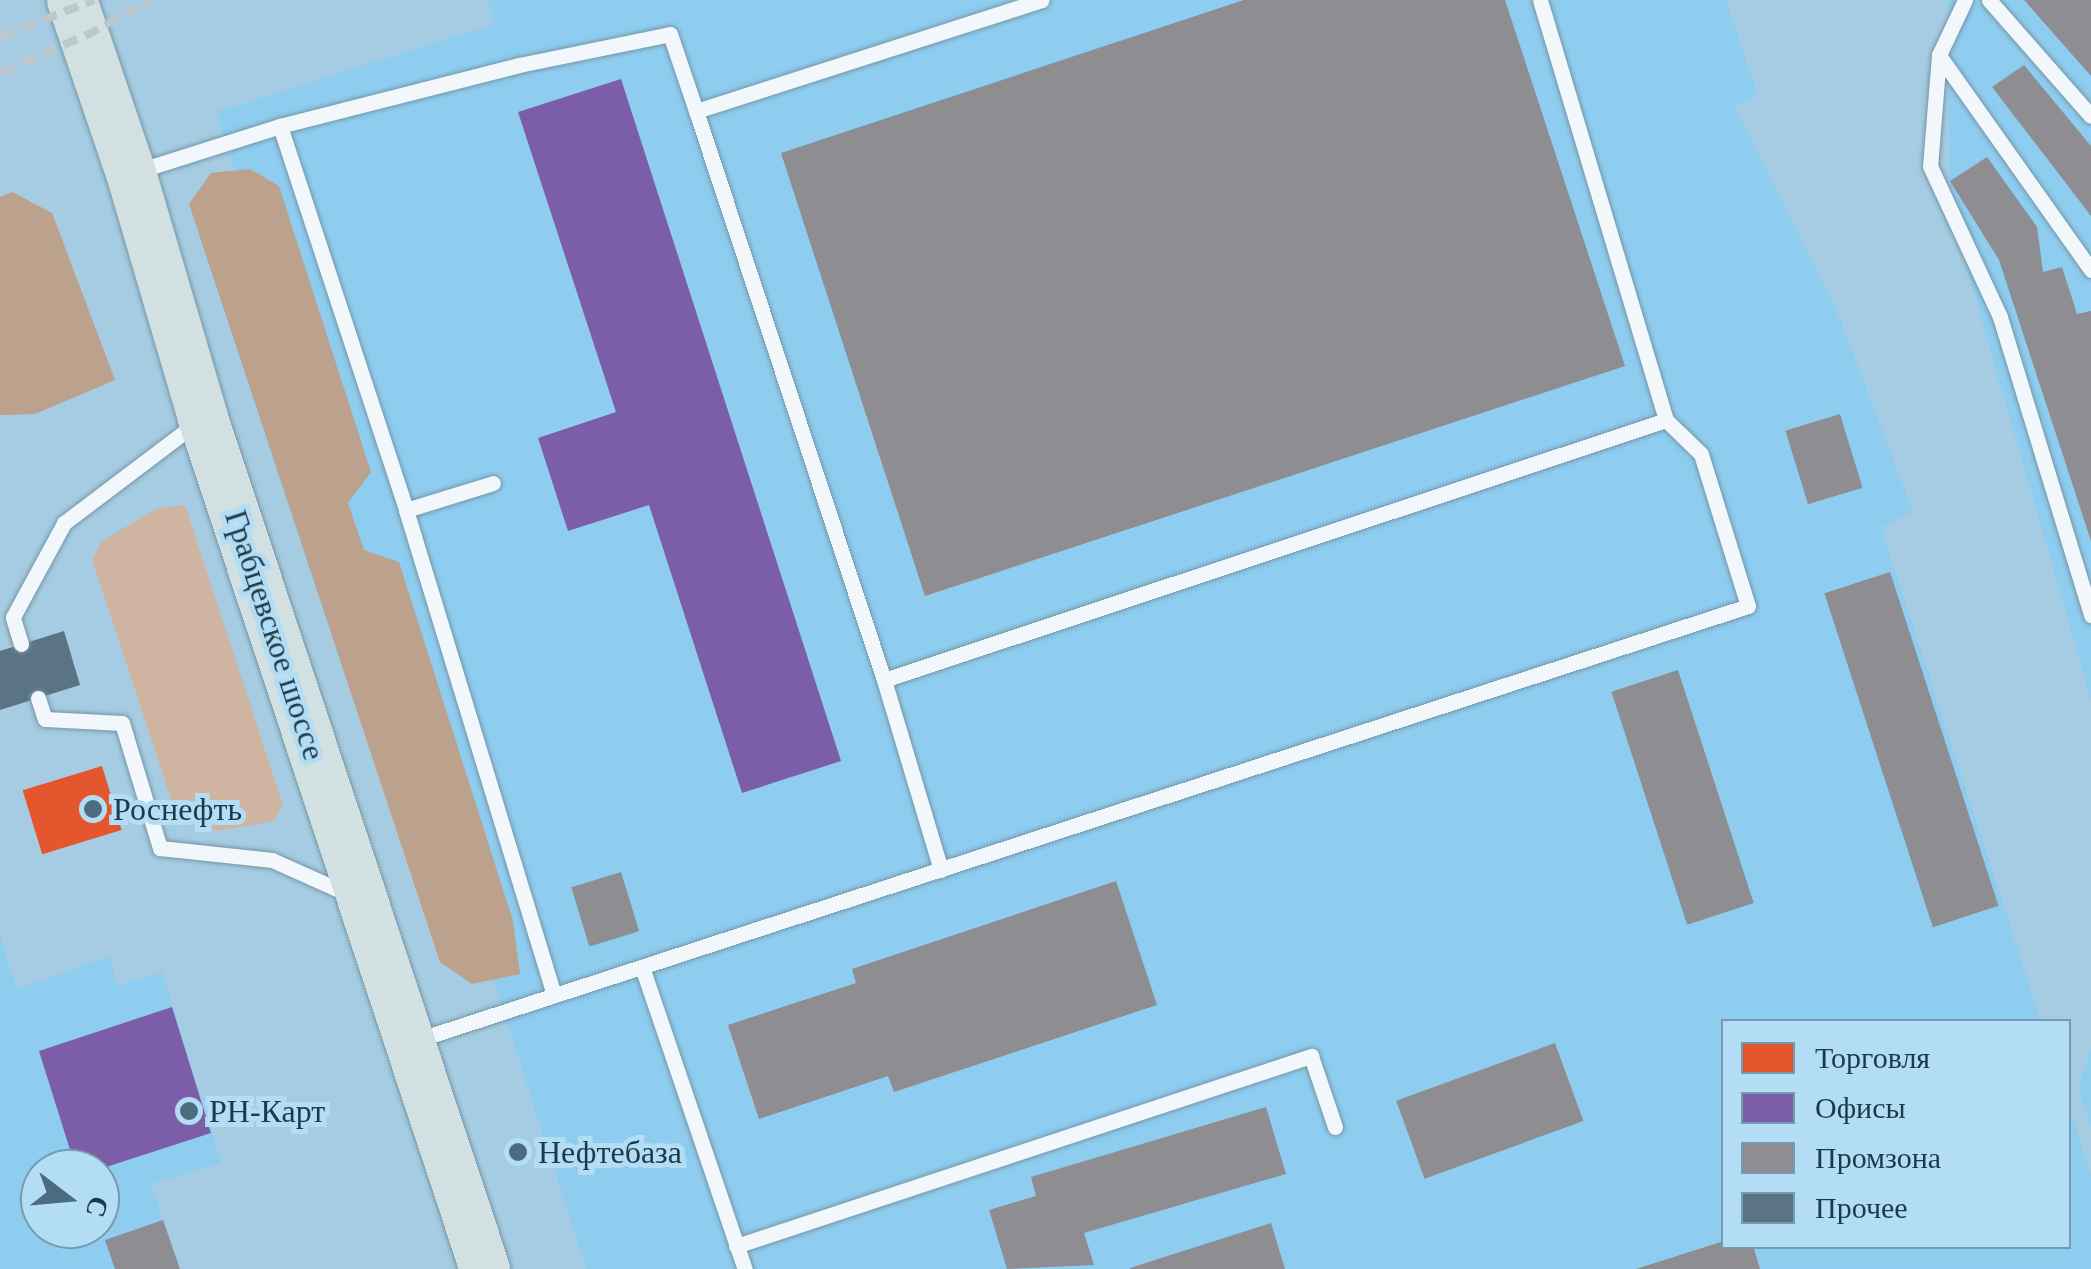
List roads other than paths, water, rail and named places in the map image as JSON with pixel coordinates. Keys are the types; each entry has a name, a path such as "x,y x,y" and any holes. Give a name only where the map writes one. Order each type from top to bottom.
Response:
{"main road":[{"name":"Грабцевское шоссе","path":"72,0 131,173 203,418 485,1269"}],"lane":[{"path":"696,111 1042,0"},
{"path":"410,1042 1748,606 1702,454 1666,420 1540,0"},
{"path":"1965,0 1940,55 1930,166 2000,317 2091,615"},
{"path":"1988,0 2091,116"},
{"path":"131,173 280,126 519,65 670,34 884,680 941,870"},
{"path":"1940,55 2091,270"},
{"path":"280,126 406,510 554,995"},
{"path":"21,644 13,617 64,523 203,418"},
{"path":"884,680 1666,420"},
{"path":"406,510 492,483"},
{"path":"38,698 45,719 122,723 160,848 272,860 364,902"},
{"path":"642,967 746,1269"},
{"path":"736,1246 1311,1056 1335,1127"}],"railway":[{"path":"0,37 94,0"},
{"path":"0,72 85,36 151,0"}],"place":[{"name":"Роснефть","path":"93,809"},
{"name":"РН-Карт","path":"189,1111"},
{"name":"Нефтебаза","path":"518,1152"}]}
